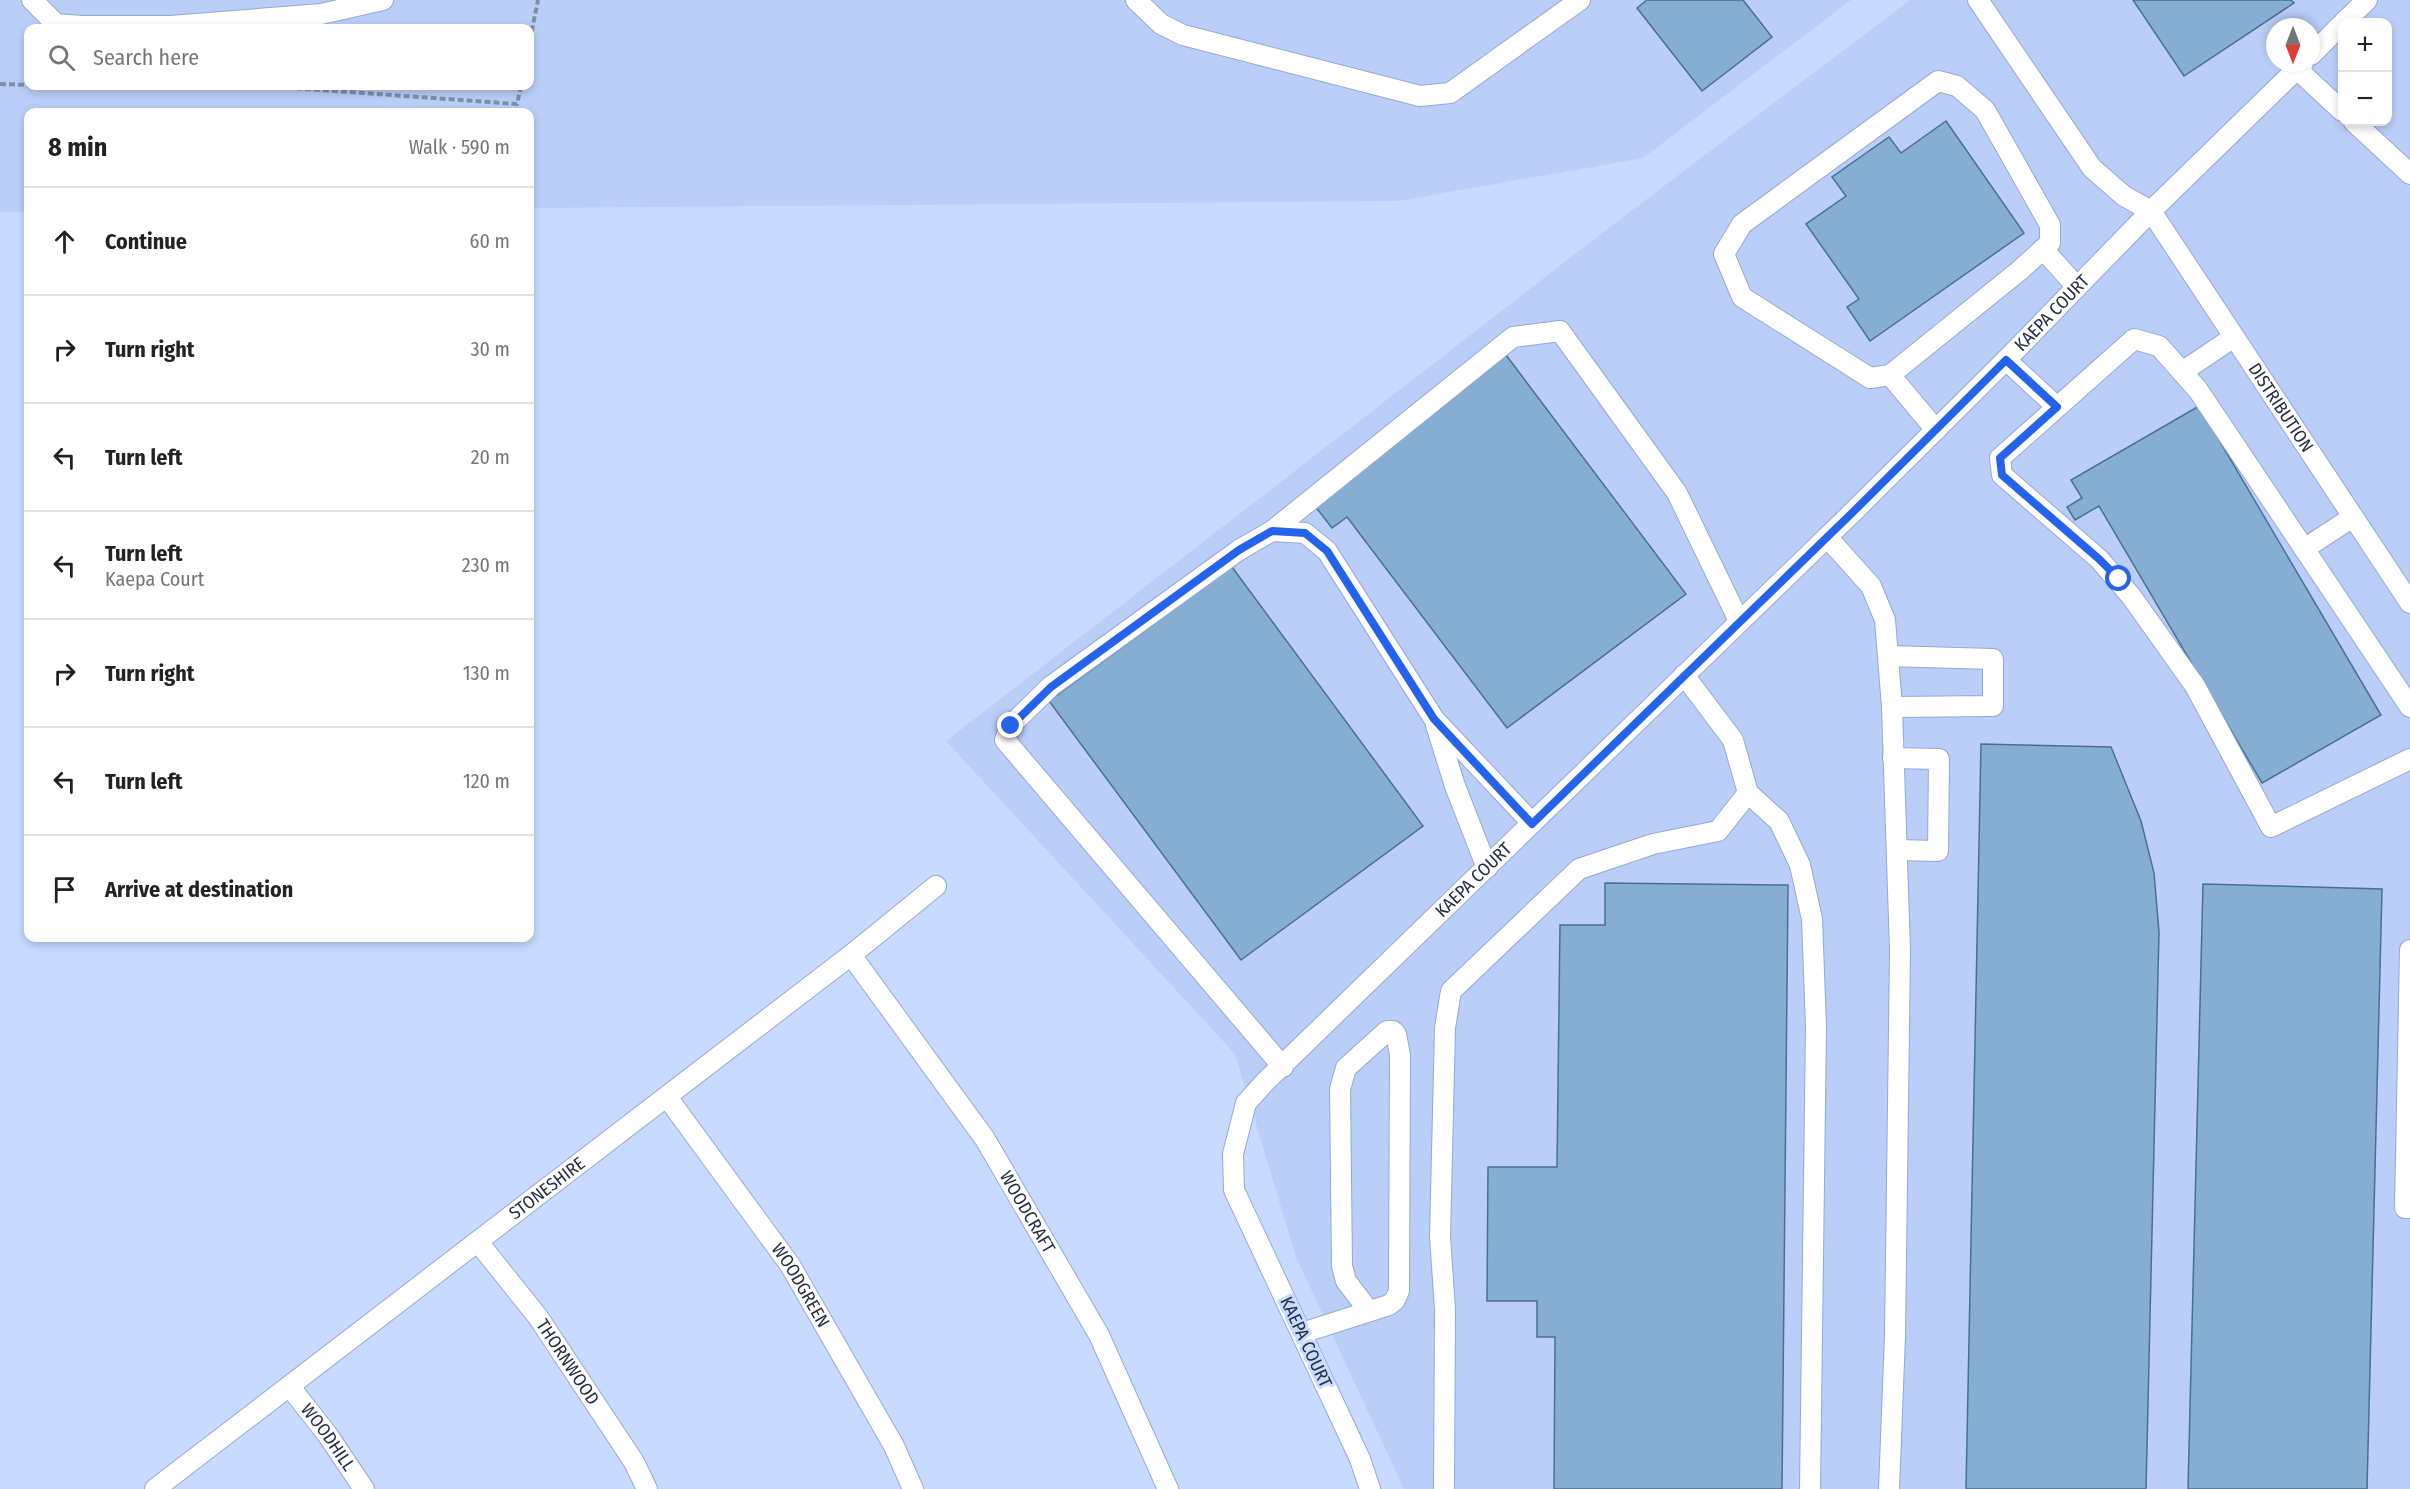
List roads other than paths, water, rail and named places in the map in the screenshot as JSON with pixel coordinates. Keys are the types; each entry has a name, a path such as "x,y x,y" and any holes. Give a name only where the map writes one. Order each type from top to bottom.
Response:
{"street":[{"path":"32,0 56,24"},
{"path":"196,24 321,14 383,0"},
{"path":"1136,0 1161,24 1183,35 1420,96 1450,93 1580,0"},
{"name":"KAEPA COURT","path":"2320,44 2345,15 2367,0"},
{"path":"1980,2 2092,168 2124,196 2151,211"},
{"name":"KAEPA COURT","path":"1371,1489 1360,1459 1234,1190 1233,1154 1246,1103 1936,430 2151,211 2294,72"},
{"path":"2312,72 2338,105"},
{"path":"1938,81 1958,86 1985,110 2050,225 2050,243 2019,271 1890,375 1870,378 1742,297 1724,254 1742,224 1938,81"},
{"path":"2358,126 2410,174"},
{"name":"DISTRIBUTION","path":"2151,211 2410,603"},
{"path":"2043,249 2077,287"},
{"path":"1283,1067 1005,740 1011,726 1051,687 1239,550 1272,531 1513,337 1560,332 1677,493 1739,621"},
{"path":"2182,372 2234,337"},
{"path":"2410,707 2198,390 2159,346 2134,339 2000,458 2002,475 2099,559 2132,596 2195,687 2271,827 2410,759"},
{"path":"2006,360 2057,407"},
{"path":"1890,375 1936,430"},
{"path":"2304,549 2353,517"},
{"path":"1272,531 1305,533 1327,551 1434,719 1532,824"},
{"path":"1827,537 1871,586 1886,620 1892,707 1900,951 1895,1336 1888,1489"},
{"path":"1888,656 1992,659 1993,706 1892,707"},
{"path":"1684,675 1733,740 1749,793 1779,821 1800,865 1812,920 1816,1026 1810,1489"},
{"path":"1434,719 1455,786 1487,868"},
{"path":"1893,758 1939,759 1938,851 1897,850"},
{"path":"1444,1489 1445,1309 1441,1226 1445,1029 1451,991 1579,869 1653,844 1718,831 1749,793"},
{"name":"STONESHIRE","path":"155,1489 851,955 936,886"},
{"path":"2410,950 2405,1208 2410,1208"},
{"name":"WOODCRAFT","path":"851,955 985,1139 1099,1335 1168,1489"},
{"path":"1302,1333 1389,1305 1395,1300 1399,1291 1401,1277 1400,1055 1396,1034 1393,1031 1387,1031 1346,1068 1340,1089 1342,1266 1346,1281 1369,1311"},
{"name":"WOODGREEN","path":"667,1096 790,1265 894,1446 913,1489"},
{"name":"THORNWOOD","path":"478,1242 538,1317 633,1462 647,1489"},
{"name":"WOODHILL","path":"290,1387 327,1434 364,1489"}]}
